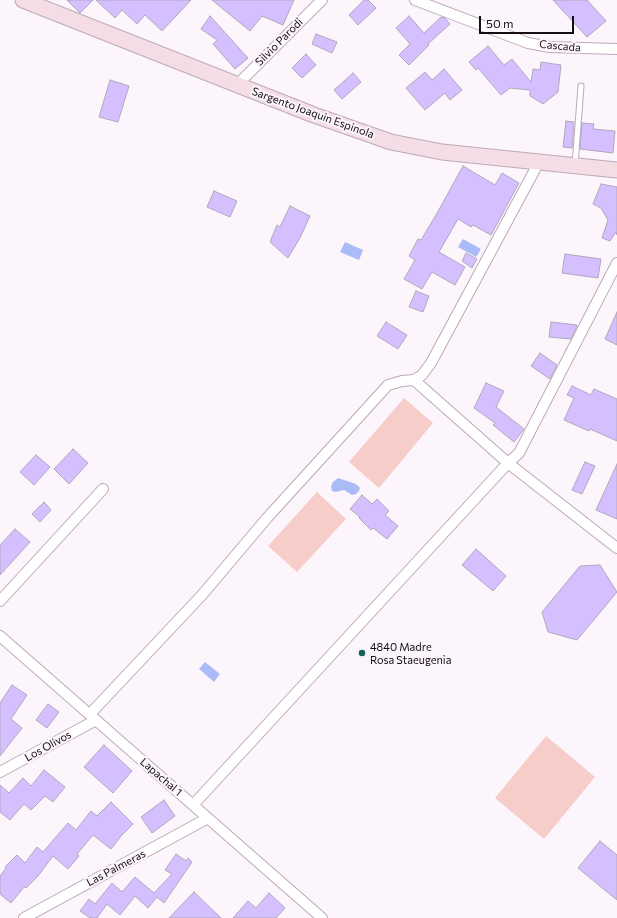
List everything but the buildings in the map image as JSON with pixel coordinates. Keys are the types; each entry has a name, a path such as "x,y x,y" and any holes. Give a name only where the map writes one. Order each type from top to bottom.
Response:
{"street":[{"name":"Sargento Joaquin Espinola","path":"24,0 314,115 391,142 442,152 617,170"},
{"name":"Silvio Parodi","path":"237,85 322,0"},
{"name":"Cascada","path":"415,0 528,42 550,46 617,49"},
{"path":"539,162 431,363 422,376 414,380 508,463 616,546"},
{"path":"193,805 508,463 520,454 617,263"},
{"name":"Los Olivos","path":"0,772 93,717 202,596 267,518 388,385 402,381 414,380"},
{"path":"0,601 103,489"},
{"name":"Lapachal 1","path":"0,636 208,818 317,917"},
{"name":"Las Palmeras","path":"24,918 208,818"}],"lane":[{"path":"575,166 581,86"}],"shaded area":[{"path":"404,398 433,423 379,488 349,462"},
{"path":"317,492 346,519 297,572 268,546"},
{"path":"546,736 595,777 544,839 495,798"}],"water":[{"path":"463,239 481,249 476,257 458,247"},
{"path":"345,242 363,250 359,260 340,252"},
{"path":"338,478 356,484 360,488 359,491 352,495 344,490 336,492 332,491 331,486"},
{"path":"205,662 220,674 214,682 199,669"}],"place":[{"name":"4840 Madre Rosa Staeugenia","path":"362,653"}]}
